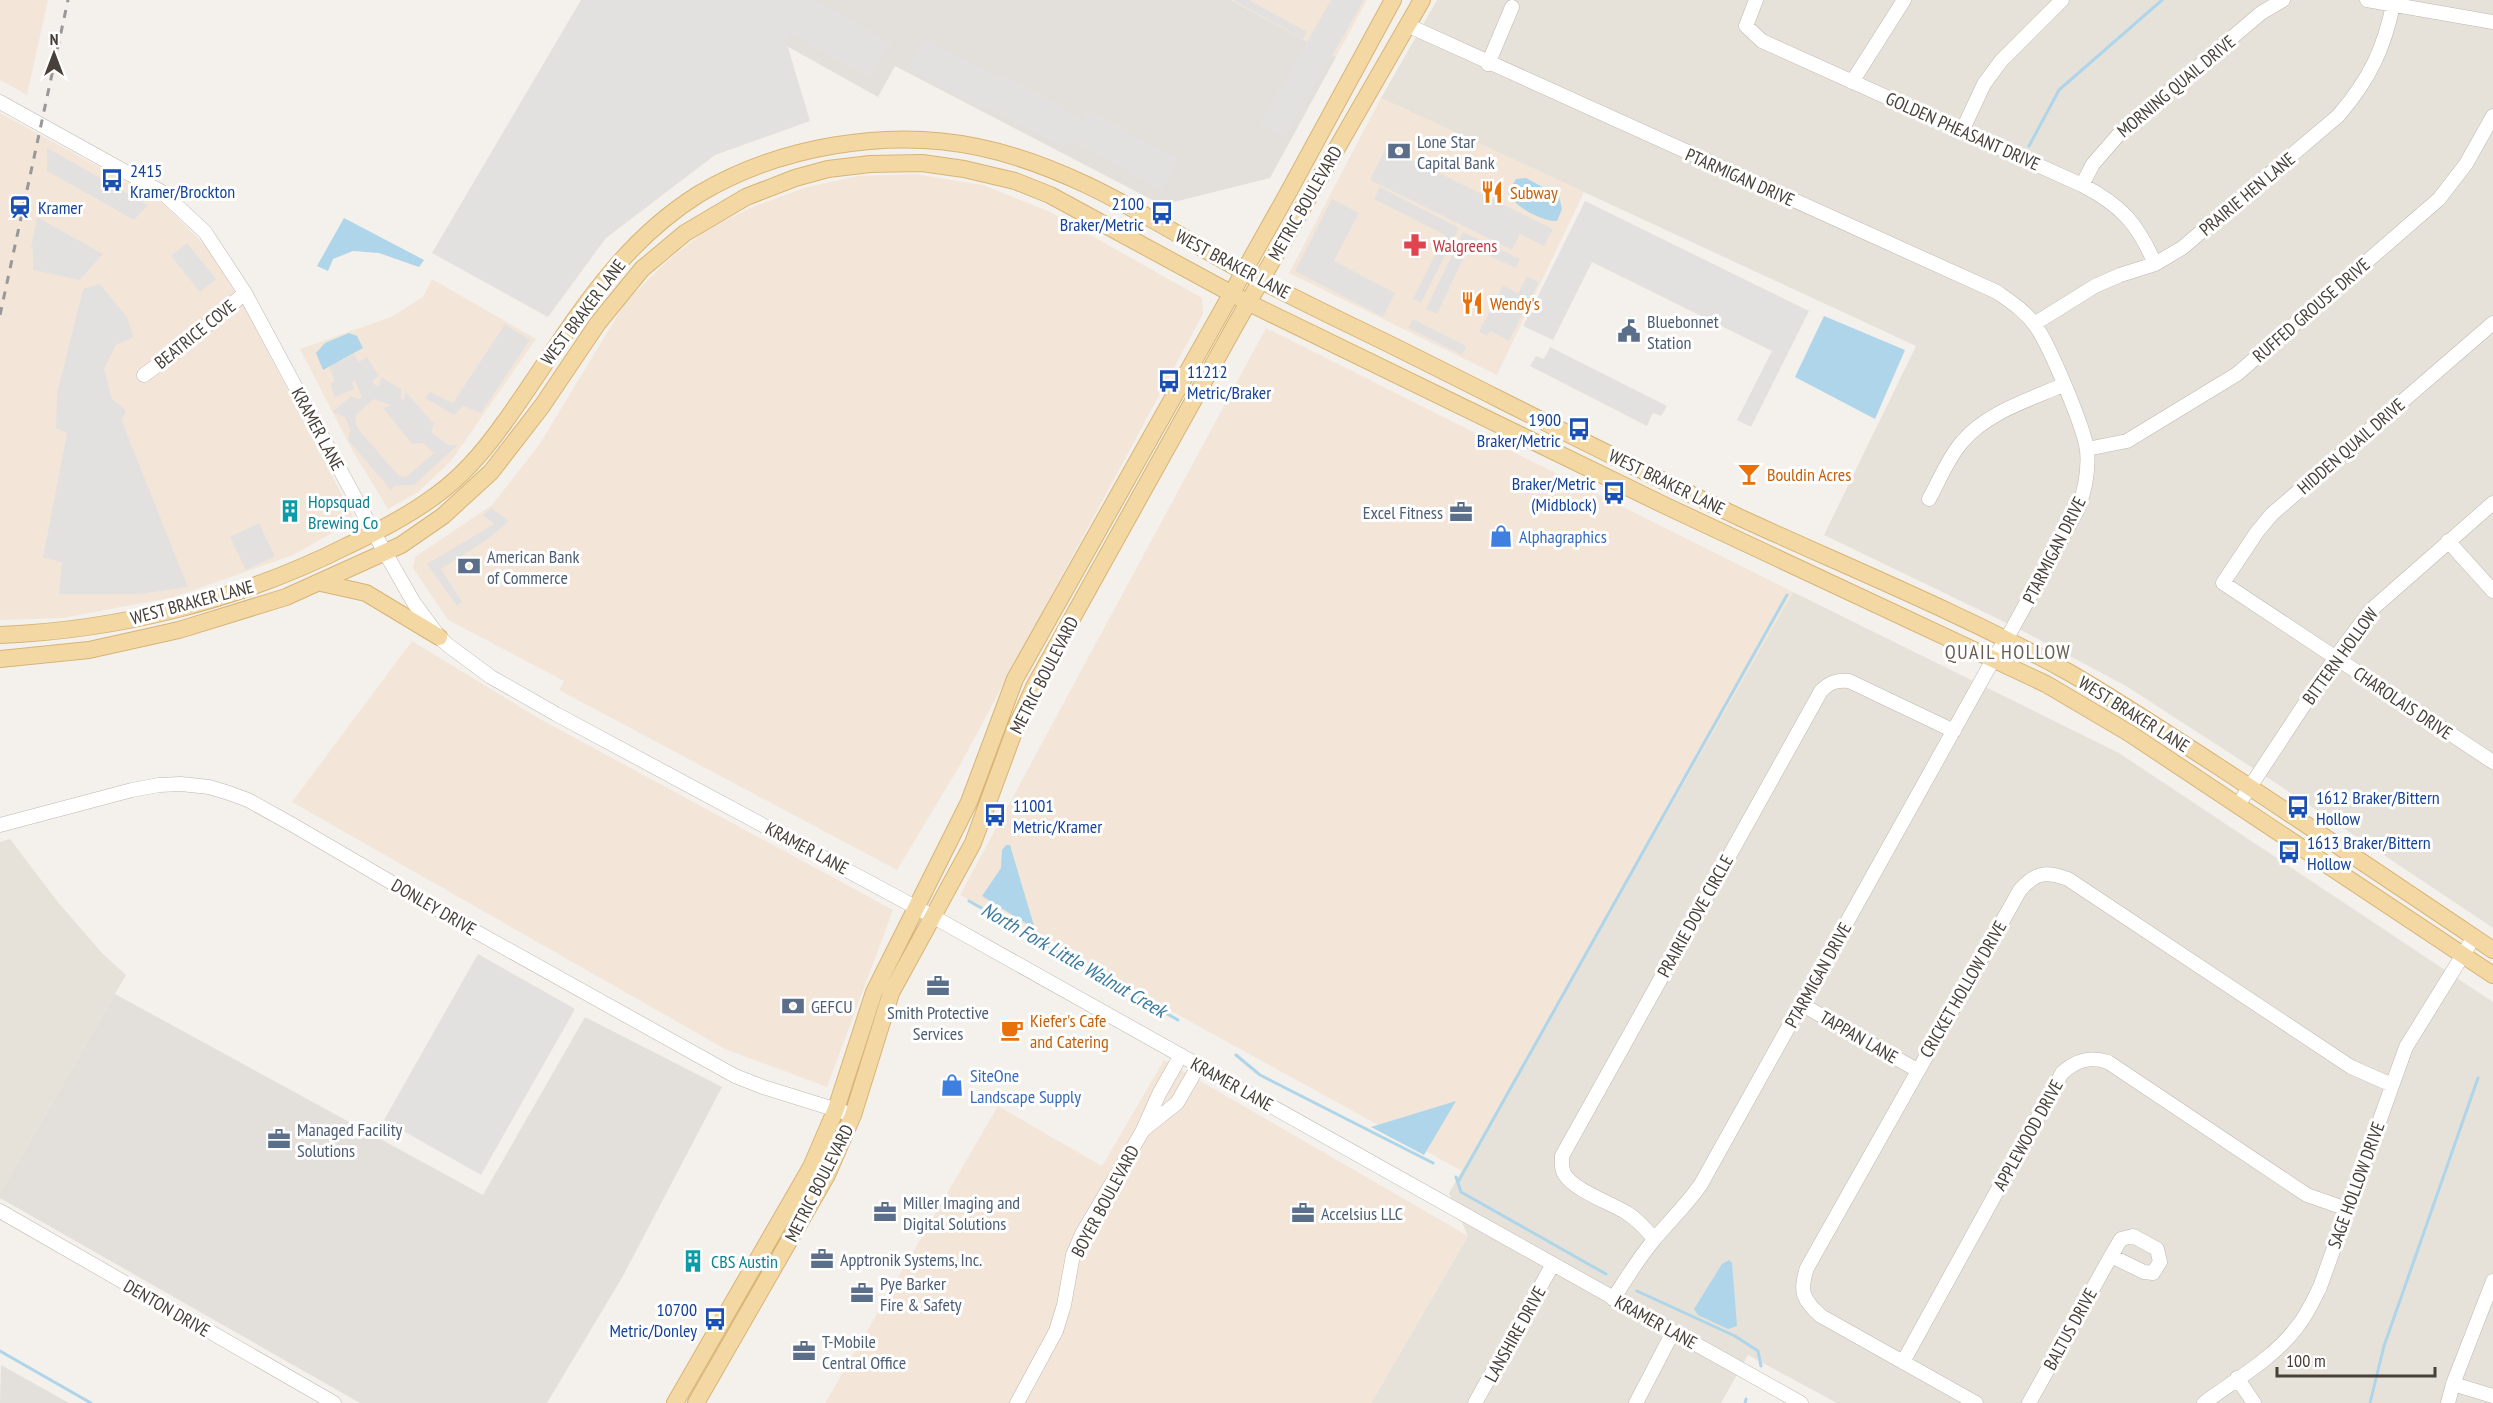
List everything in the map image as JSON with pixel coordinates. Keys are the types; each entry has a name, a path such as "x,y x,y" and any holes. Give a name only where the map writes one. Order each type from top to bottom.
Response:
{"main road":[{"name":"METRIC BOULEVARD","path":"675,1403 820,1149 874,992 969,802 1015,679 1244,272 1393,0"},
{"name":"METRIC BOULEVARD","path":"696,1403 810,1207 853,1115 891,993 972,843 1015,729 1035,685 1261,280 1422,0"},
{"name":"WEST BRAKER LANE","path":"0,635 85,627 184,608 303,568 374,533 437,495 465,469 505,422 607,273 651,230 701,194 742,173 809,150 867,141 912,139 970,145 1039,163 1079,180 1244,272 1678,488 2006,640 2120,703 2493,950"},
{"path":"809,150 818,171"},
{"path":"784,158 792,179"},
{"name":"WEST BRAKER LANE","path":"0,659 89,650 179,630 286,597 401,545 443,516 485,478 537,413 598,323 642,269 685,233 746,197 818,171 870,164 922,163 964,169 1015,181 1050,195 1249,303 1666,506 1994,658 2088,707 2493,975"},
{"path":"560,339 580,350"},
{"path":"1453,402 1467,383"},
{"path":"1666,506 1678,488"},
{"path":"321,583 366,593 439,637"},
{"path":"1068,586 1085,596"},
{"path":"85,627 89,650"}],"street":[{"name":"GOLDEN PHEASANT DRIVE","path":"1756,0 1746,26 1762,41 2107,198 2128,217 2144,238 2156,264"},
{"path":"1852,82 1904,0"},
{"path":"1962,131 1984,84 2001,61 2062,0"},
{"name":"MORNING QUAIL DRIVE","path":"2082,185 2093,164 2120,133 2261,14 2283,0"},
{"path":"2367,0 2394,2 2493,22"},
{"name":"PRAIRIE HEN LANE","path":"2034,324 2095,286 2120,275 2156,264 2182,248 2205,231 2338,116 2352,100 2378,58 2387,36 2394,2"},
{"path":"1488,63 1512,7"},
{"name":"PTARMIGAN DRIVE","path":"1407,26 1997,292 2017,305 2034,324 2063,385 2087,450 2086,487 2078,509 2006,640 1701,1184 1688,1202 1654,1239 1613,1299"},
{"name":"KRAMER LANE","path":"0,102 162,192 204,232 245,293 414,603 439,637 491,677 556,714 803,844 1800,1403"},
{"name":"RUFFED GROUSE DRIVE","path":"2087,450 2127,441 2237,374 2439,199 2466,164 2493,116"},
{"name":"BEATRICE COVE","path":"144,375 174,353 245,293"},
{"name":"HIDDEN QUAIL DRIVE","path":"2223,583 2257,532 2272,514 2493,323"},
{"path":"1929,499 1961,443 1973,431 1993,417 2063,385"},
{"name":"BITTERN HOLLOW","path":"2238,805 2336,658 2371,610 2493,503"},
{"path":"2448,541 2493,591"},
{"name":"CHAROLAIS DRIVE","path":"2223,583 2493,762"},
{"name":"PRAIRIE DOVE CIRCLE","path":"1654,1239 1628,1213 1573,1183 1565,1175 1562,1156 1821,691 1828,683 1849,681 1954,731"},
{"name":"DONLEY DRIVE","path":"0,825 159,785 181,784 209,787 229,793 248,800 293,825 471,929 735,1076 853,1115"},
{"name":"CRICKET HOLLOW DRIVE","path":"1976,1403 1821,1316 1808,1305 1803,1292 1803,1281 1807,1268 1917,1070 2020,890 2030,879 2041,874 2053,873 2068,879 2351,1067 2392,1085"},
{"name":"SAGE HOLLOW DRIVE","path":"2204,1403 2275,1350 2296,1329 2310,1308 2320,1287 2406,1047 2474,937"},
{"name":"TAPPAN LANE","path":"1802,1004 1917,1070"},
{"name":"BOYER BOULEVARD","path":"1017,1403 1056,1331 1064,1305 1073,1255 1142,1132 1180,1055"},
{"name":"APPLEWOOD DRIVE","path":"1903,1362 2062,1073 2072,1064 2085,1059 2096,1058 2108,1062 2307,1195 2347,1209"},
{"name":"BOYER BOULEVARD","path":"1142,1132 1177,1103 1199,1065"},
{"name":"DENTON DRIVE","path":"0,1211 334,1403"},
{"name":"BALTUS DRIVE","path":"2029,1403 2111,1256"},
{"name":"LANSHIRE DRIVE","path":"1475,1403 1553,1264"},
{"path":"2448,1403 2453,1383 2493,1281"},
{"path":"1636,1403 1673,1332"},
{"path":"2237,1378 2254,1403"},
{"path":"2453,1383 2493,1396"}],"shaded area":[{"path":"0,0 48,0 27,95 0,80"},
{"path":"581,0 815,0 891,43 870,77 790,34 786,41 810,121 715,155 606,238 548,317 432,253"},
{"path":"704,0 1231,0 1336,57 1270,178 1162,205 895,66 878,97"},
{"path":"1231,0 1367,0 1336,57"},
{"path":"1233,0 1249,0 1307,32 1303,39"},
{"path":"1331,0 1364,0 1285,138 1260,124"},
{"path":"1437,0 2493,0 2493,928 2126,686 2021,630 1824,535 1916,346 1381,98"},
{"path":"925,38 997,78 1008,77 1083,119 1088,110 1178,160 1161,190 1072,140 1066,149 987,105 984,111 908,68"},
{"path":"1381,98 1584,192 1497,375 1289,273"},
{"path":"0,113 158,199 207,247 245,308 355,520 293,555 174,597 63,618 0,620"},
{"path":"1386,147 1553,229 1544,246 1520,234 1512,250 1370,180"},
{"path":"47,148 148,205 134,220 47,171"},
{"path":"915,174 983,185 1048,211 1202,298 1203,314 960,765 897,870 559,690 564,681 448,620 413,568 415,557 492,505 539,445 625,303 666,262 707,229 755,206 807,187 858,176"},
{"path":"1380,187 1459,228 1421,303 1413,299 1445,235 1374,199"},
{"path":"1332,199 1359,213 1334,261 1395,293 1383,317 1295,271"},
{"path":"1585,201 1809,311 1751,427 1737,420 1772,351 1592,262 1553,340 1523,326"},
{"path":"37,217 103,254 80,280 33,270 33,249 31,248"},
{"path":"1463,232 1520,259 1516,268 1469,247 1437,314 1426,309"},
{"path":"187,243 216,279 200,292 171,256"},
{"path":"1527,276 1539,282 1509,341 1490,331 1487,336 1479,332 1503,286 1518,293"},
{"path":"432,279 536,339 451,461 418,492 388,509 352,450 300,349 391,317 423,297"},
{"path":"100,284 127,317 134,337 116,345 104,369 112,399 126,410 122,421 188,587 140,594 59,594 62,562 43,558 67,433 56,428 57,394 83,289"},
{"path":"1413,319 1466,346 1462,355 1408,328"},
{"path":"505,324 530,340 481,413 463,406 454,415 425,398 430,392 453,403"},
{"path":"1266,328 1793,592 1462,1171 960,895"},
{"path":"1550,347 1667,406 1661,416 1653,413 1647,426 1530,366 1536,356 1544,359"},
{"path":"354,354 359,362 367,357 379,376 372,381 376,386 379,386 381,377 401,389 403,401 406,392 434,424 431,432 448,445 458,445 414,485 394,486 391,490 348,440 350,430 345,417 332,412 351,396 358,399 362,397 355,381 352,381 354,389 335,397 330,384 335,381 329,367","holes":["374,399 391,405 383,408 412,444 423,443 434,453 406,477 398,475 359,430 355,422 356,415"]},
{"path":"491,508 509,521 488,539 441,569 462,602 457,606 427,564 494,524 483,515"},
{"path":"259,523 275,556 246,570 230,537"},
{"path":"1793,592 2119,753 2493,1002 2493,1403 1837,1403 1748,1355 1721,1403 1371,1403 1468,1236 1449,1193"},
{"path":"412,641 540,719 893,910 827,1087 725,1049 292,802"},
{"path":"10,839 57,901 102,953 126,975 0,1193 0,842"},
{"path":"478,954 575,1009 481,1175 384,1120"},
{"path":"115,994 483,1195 585,1017 722,1087 623,1276 547,1403 360,1403 0,1198 0,1193"},
{"path":"1164,1060 1468,1236 1371,1403 825,1403 998,1106 1102,1166"},
{"path":"1,1365 69,1403 0,1403"}],"water":[{"path":"1526,178 1559,196 1562,209 1557,221 1544,219 1529,212 1511,198 1508,193 1516,179"},
{"path":"344,218 424,260 419,267 379,253 353,251 333,259 328,271 317,266"},
{"path":"1824,316 1905,350 1875,419 1795,377"},
{"path":"349,333 357,336 363,348 323,370 316,353 325,343"},
{"path":"1006,845 1010,845 1035,929 982,896 1001,868 1002,850"},
{"path":"1456,1101 1424,1155 1371,1127"},
{"path":"1729,1260 1732,1263 1737,1326 1728,1329 1698,1315 1694,1309 1722,1264"}],"waterway":[{"path":"2029,146 2059,90 2162,0"},
{"path":"1458,1182 1787,595"},
{"name":"North Fork Little Walnut Creek","path":"969,901 1178,1020"},
{"name":"North Fork Little Walnut Creek","path":"1236,1055 1260,1075 1433,1163"},
{"path":"2370,1403 2384,1346 2478,1078"},
{"name":"North Fork Little Walnut Creek","path":"1456,1177 1461,1192 1606,1274"},
{"name":"North Fork Little Walnut Creek","path":"1637,1291 1735,1336 1758,1351 1761,1366"},
{"path":"0,1351 91,1403"},
{"name":"North Fork Little Walnut Creek","path":"1745,1403 1746,1399"}],"railway":[{"path":"0,315 68,0"}],"place":[{"name":"Lone Star Capital Bank","path":"1399,151"},
{"name":"2415 Kramer/Brockton","path":"112,180"},
{"name":"Subway","path":"1492,192"},
{"name":"Kramer","path":"20,207"},
{"name":"2100 Braker/Metric","path":"1162,213"},
{"name":"Walgreens","path":"1415,245"},
{"name":"Wendy's","path":"1472,303"},
{"name":"Bluebonnet Station","path":"1629,331"},
{"name":"11212 Metric/Braker","path":"1169,381"},
{"name":"1900 Braker/Metric","path":"1579,429"},
{"name":"Bouldin Acres","path":"1749,474"},
{"name":"Braker/Metric (Midblock)","path":"1614,493"},
{"name":"Hopsquad Brewing Co","path":"290,511"},
{"name":"Excel Fitness","path":"1461,512"},
{"name":"Alphagraphics","path":"1501,536"},
{"name":"American Bank of Commerce","path":"469,566"},
{"name":"1612 Braker/Bittern Hollow","path":"2298,807"},
{"name":"11001 Metric/Kramer","path":"995,815"},
{"name":"1613 Braker/Bittern Hollow","path":"2289,852"},
{"name":"Smith Protective Services","path":"938,986"},
{"name":"GEFCU","path":"793,1006"},
{"name":"Kiefer's Cafe and Catering","path":"1012,1030"},
{"name":"SiteOne Landscape Supply","path":"952,1085"},
{"name":"Managed Facility Solutions","path":"279,1139"},
{"name":"Miller Imaging and Digital Solutions","path":"885,1212"},
{"name":"Accelsius LLC","path":"1303,1213"},
{"name":"Apptronik Systems, Inc.","path":"822,1259"},
{"name":"CBS Austin","path":"693,1261"},
{"name":"Pye Barker Fire & Safety","path":"862,1293"},
{"name":"10700 Metric/Donley","path":"715,1319"},
{"name":"T-Mobile Central Office","path":"804,1351"}],"district":[{"name":"QUAIL HOLLOW","path":"2008,652"}]}
